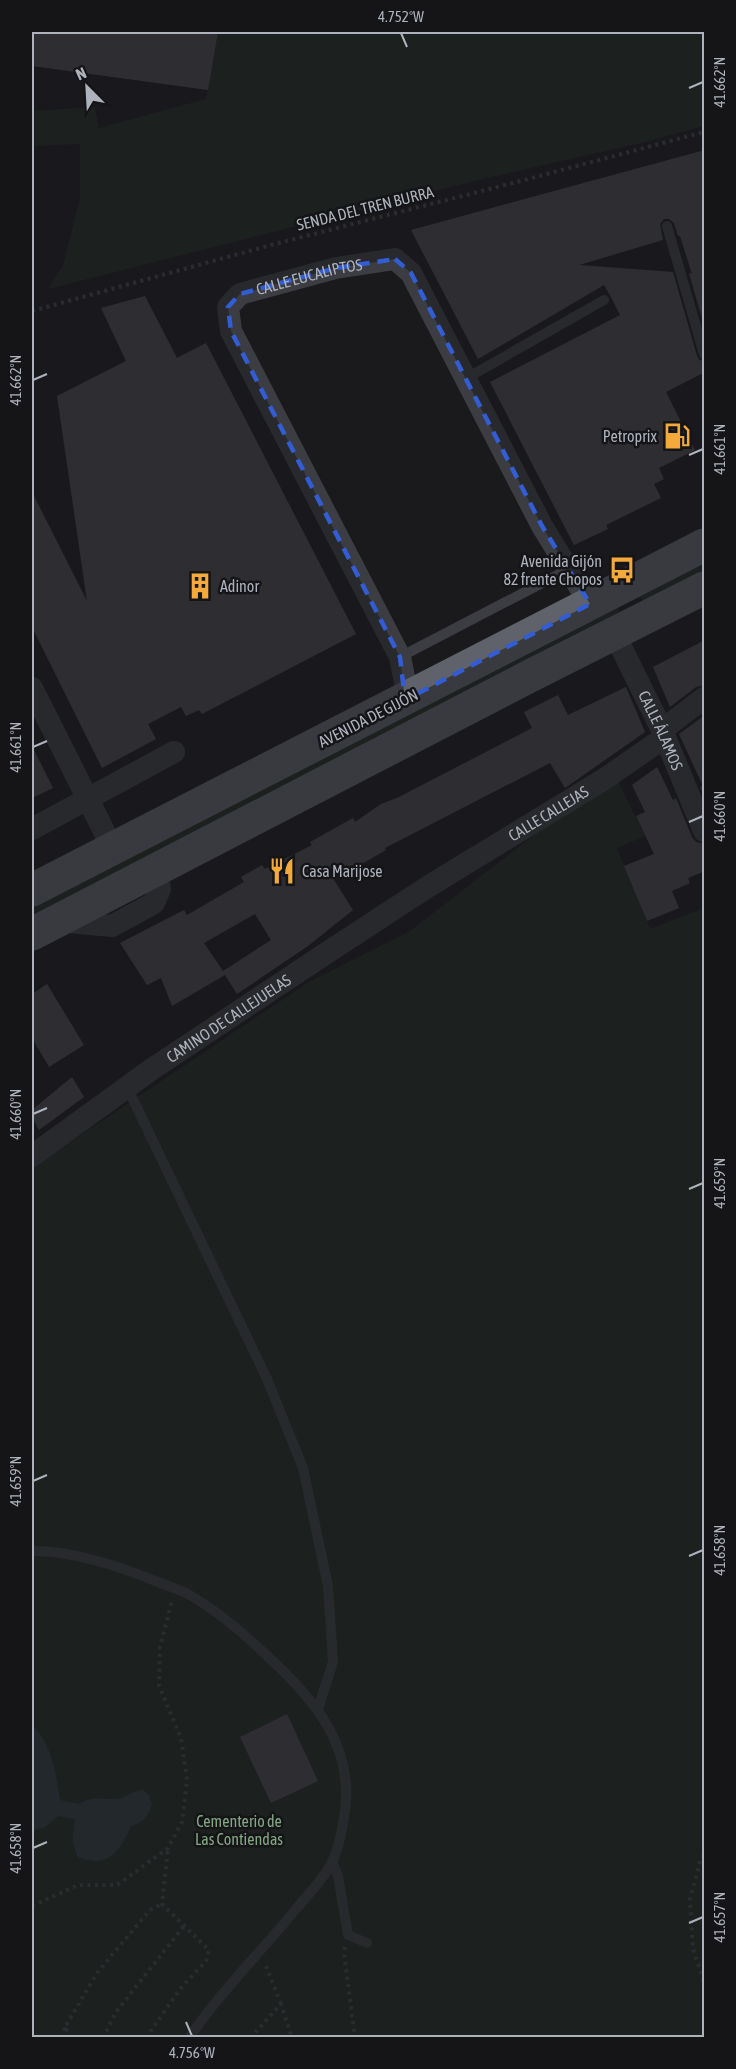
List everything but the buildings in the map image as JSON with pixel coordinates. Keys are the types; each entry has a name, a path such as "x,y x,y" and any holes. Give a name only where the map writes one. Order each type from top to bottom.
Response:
{"highway":[{"name":"AVENIDA DE GIJÓN","path":"32,890 705,545"},
{"path":"44,928 705,588"}],"street":[{"name":"CALLE EUCALIPTOS","path":"405,699 405,682 400,657 231,331 228,308 240,294 336,268 395,259 411,273 543,526 590,604"},
{"name":"CALLE ÁLAMOS","path":"614,633 663,734 705,831"},
{"path":"32,688 113,849"},
{"name":"CALLE CALLEJAS","path":"429,886 603,780 705,698"},
{"path":"32,829 174,752"},
{"name":"CAMINO DE CALLEJUELAS","path":"32,1156 127,1087 429,886"}],"lane":[{"path":"667,226 705,354"},
{"path":"465,379 604,300"},
{"path":"400,657 569,569"},
{"path":"127,1087 267,1378 303,1468 328,1586 333,1662 318,1709"},
{"path":"32,1551 52,1551 123,1567 186,1593 231,1622 286,1672 318,1709 334,1737 347,1779 346,1810 340,1841 332,1862 310,1893 210,2007 189,2037"},
{"path":"332,1862 338,1876 348,1935 367,1943"}],"path":[{"name":"SENDA DEL TREN BURRA","path":"32,311 271,244 705,132"},
{"path":"162,1904 168,1848 182,1822 187,1780 181,1738 159,1686 160,1647 174,1588"},
{"path":"32,1906 78,1885 117,1885 168,1848"},
{"path":"705,1856 701,1858 690,1900 693,1949 705,1982"},
{"path":"146,2037 180,1989 206,1961 209,1950 162,1904"},
{"path":"63,2037 65,2027 97,1973 150,1910 162,1904"},
{"path":"103,2037 116,2012 184,1926"},
{"path":"348,1935 344,1952 355,2037"},
{"path":"260,1951 292,2037"},
{"path":"32,2004 32,2011"},
{"path":"250,2037 281,2004"},
{"path":"65,2027 71,2037"}],"highlighted area":[{"path":"395,259 411,273 542,526 590,604 405,700 400,657 231,331 228,307 240,294 336,268"}],"green space":[{"path":"218,32 704,32 704,126 641,143 482,179 48,289 63,265 80,198 80,144 32,146 32,111 95,107 99,128 206,99"},
{"path":"704,557 704,576 648,605 635,592"},
{"path":"615,604 624,616 32,920 32,903"},
{"name":"Cementerio de Las Contiendas","path":"615,775 645,836 617,848 650,929 704,908 704,2037 32,2038 32,1168 309,982 410,931"}],"shaded area":[{"path":"32,1725 39,1732 49,1750 60,1800 79,1804 96,1798 121,1798 143,1790 149,1795 152,1805 148,1813 142,1821 131,1826 118,1850 112,1855 98,1861 78,1857 73,1843 75,1819 58,1816 45,1827 32,1831"}],"place":[{"name":"Petroprix","path":"677,436"},
{"name":"Avenida Gijón 82 frente Chopos","path":"622,570"},
{"name":"Adinor","path":"200,586"},
{"name":"Casa Marijose","path":"282,871"}]}
